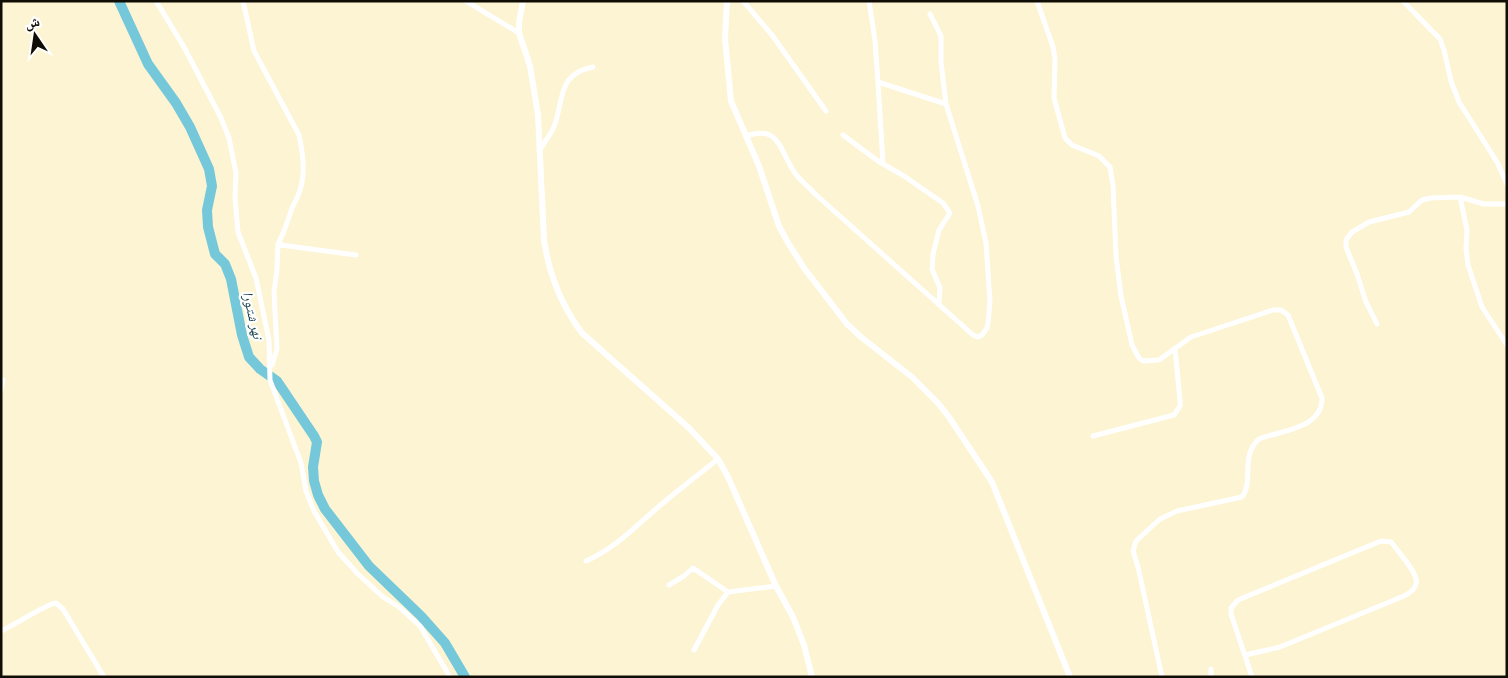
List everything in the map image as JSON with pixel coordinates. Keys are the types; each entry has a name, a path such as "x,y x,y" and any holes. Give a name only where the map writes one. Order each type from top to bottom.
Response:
{"street":[{"path":"156,1 184,47 221,118 230,143 236,173 235,198 238,232 256,278 269,340 270,380 301,463 306,492 314,511 338,552 358,574 382,597 399,608 420,626 450,677"},
{"path":"243,1 254,51 299,135 301,146 303,182 299,196 291,210 289,222 278,244 274,292 277,349 270,371"},
{"path":"466,1 519,32"},
{"path":"523,1 519,32 530,66 534,90 540,148 547,258 554,282 565,308 577,327 591,343 626,370 690,428 718,459 728,477 776,586 793,617 804,645 812,677"},
{"path":"727,1 725,39 731,101 759,166 783,233 804,268 847,324 912,377 949,416 992,482 1070,677"},
{"path":"743,1 778,43 826,111"},
{"path":"869,1 875,41 883,164"},
{"path":"1037,1 1053,47 1055,59 1054,98 1065,138 1072,145 1099,156 1110,167 1121,296 1132,345 1139,358 1143,361 1151,362 1159,360 1191,337 1273,310 1282,310 1288,315 1318,384 1322,402 1318,414 1304,425 1264,437 1256,442 1250,453 1245,492 1242,497 1168,514 1150,527 1136,541 1133,551 1138,566 1162,677"},
{"path":"1404,1 1440,39 1456,94 1462,107 1497,162 1507,184"},
{"path":"746,136 763,133 775,138 779,142 792,169 800,179 973,335 978,337 982,335 987,328 990,302 983,226 946,104 941,62 941,36 930,14"},
{"path":"540,148 555,124 566,83 576,72 593,67"},
{"path":"878,82 946,104"},
{"path":"843,134 883,164 943,203 950,213 939,230 933,254 932,269 940,288 940,305"},
{"path":"1377,324 1366,302 1346,248 1347,237 1369,222 1409,212 1422,200 1460,197 1484,204 1507,204"},
{"path":"1460,197 1467,230 1466,248 1468,265 1482,307 1507,345"},
{"path":"278,244 356,255"},
{"path":"1092,436 1174,415 1177,412 1180,401 1175,348"},
{"path":"1,390 4,380"},
{"path":"586,561 602,554 624,538 658,507 718,459"},
{"path":"1245,655 1280,647 1404,596 1416,588 1415,575 1391,542 1381,541 1238,600 1231,608 1230,614 1252,677"},
{"path":"669,585 693,568 728,592 776,586"},
{"path":"694,650 718,605 728,592"},
{"path":"1,631 30,617 50,604 56,603 63,609 104,677"},
{"path":"1211,669 1211,677"}],"waterway":[{"name":"نهر شتورا","path":"119,1 148,64 176,103 190,127 209,169 212,186 207,210 208,227 215,254 225,264 231,279 242,335 249,357 260,369 277,381 314,436 317,442 313,467 314,481 325,509 369,566 421,616 445,643 465,677"}]}
